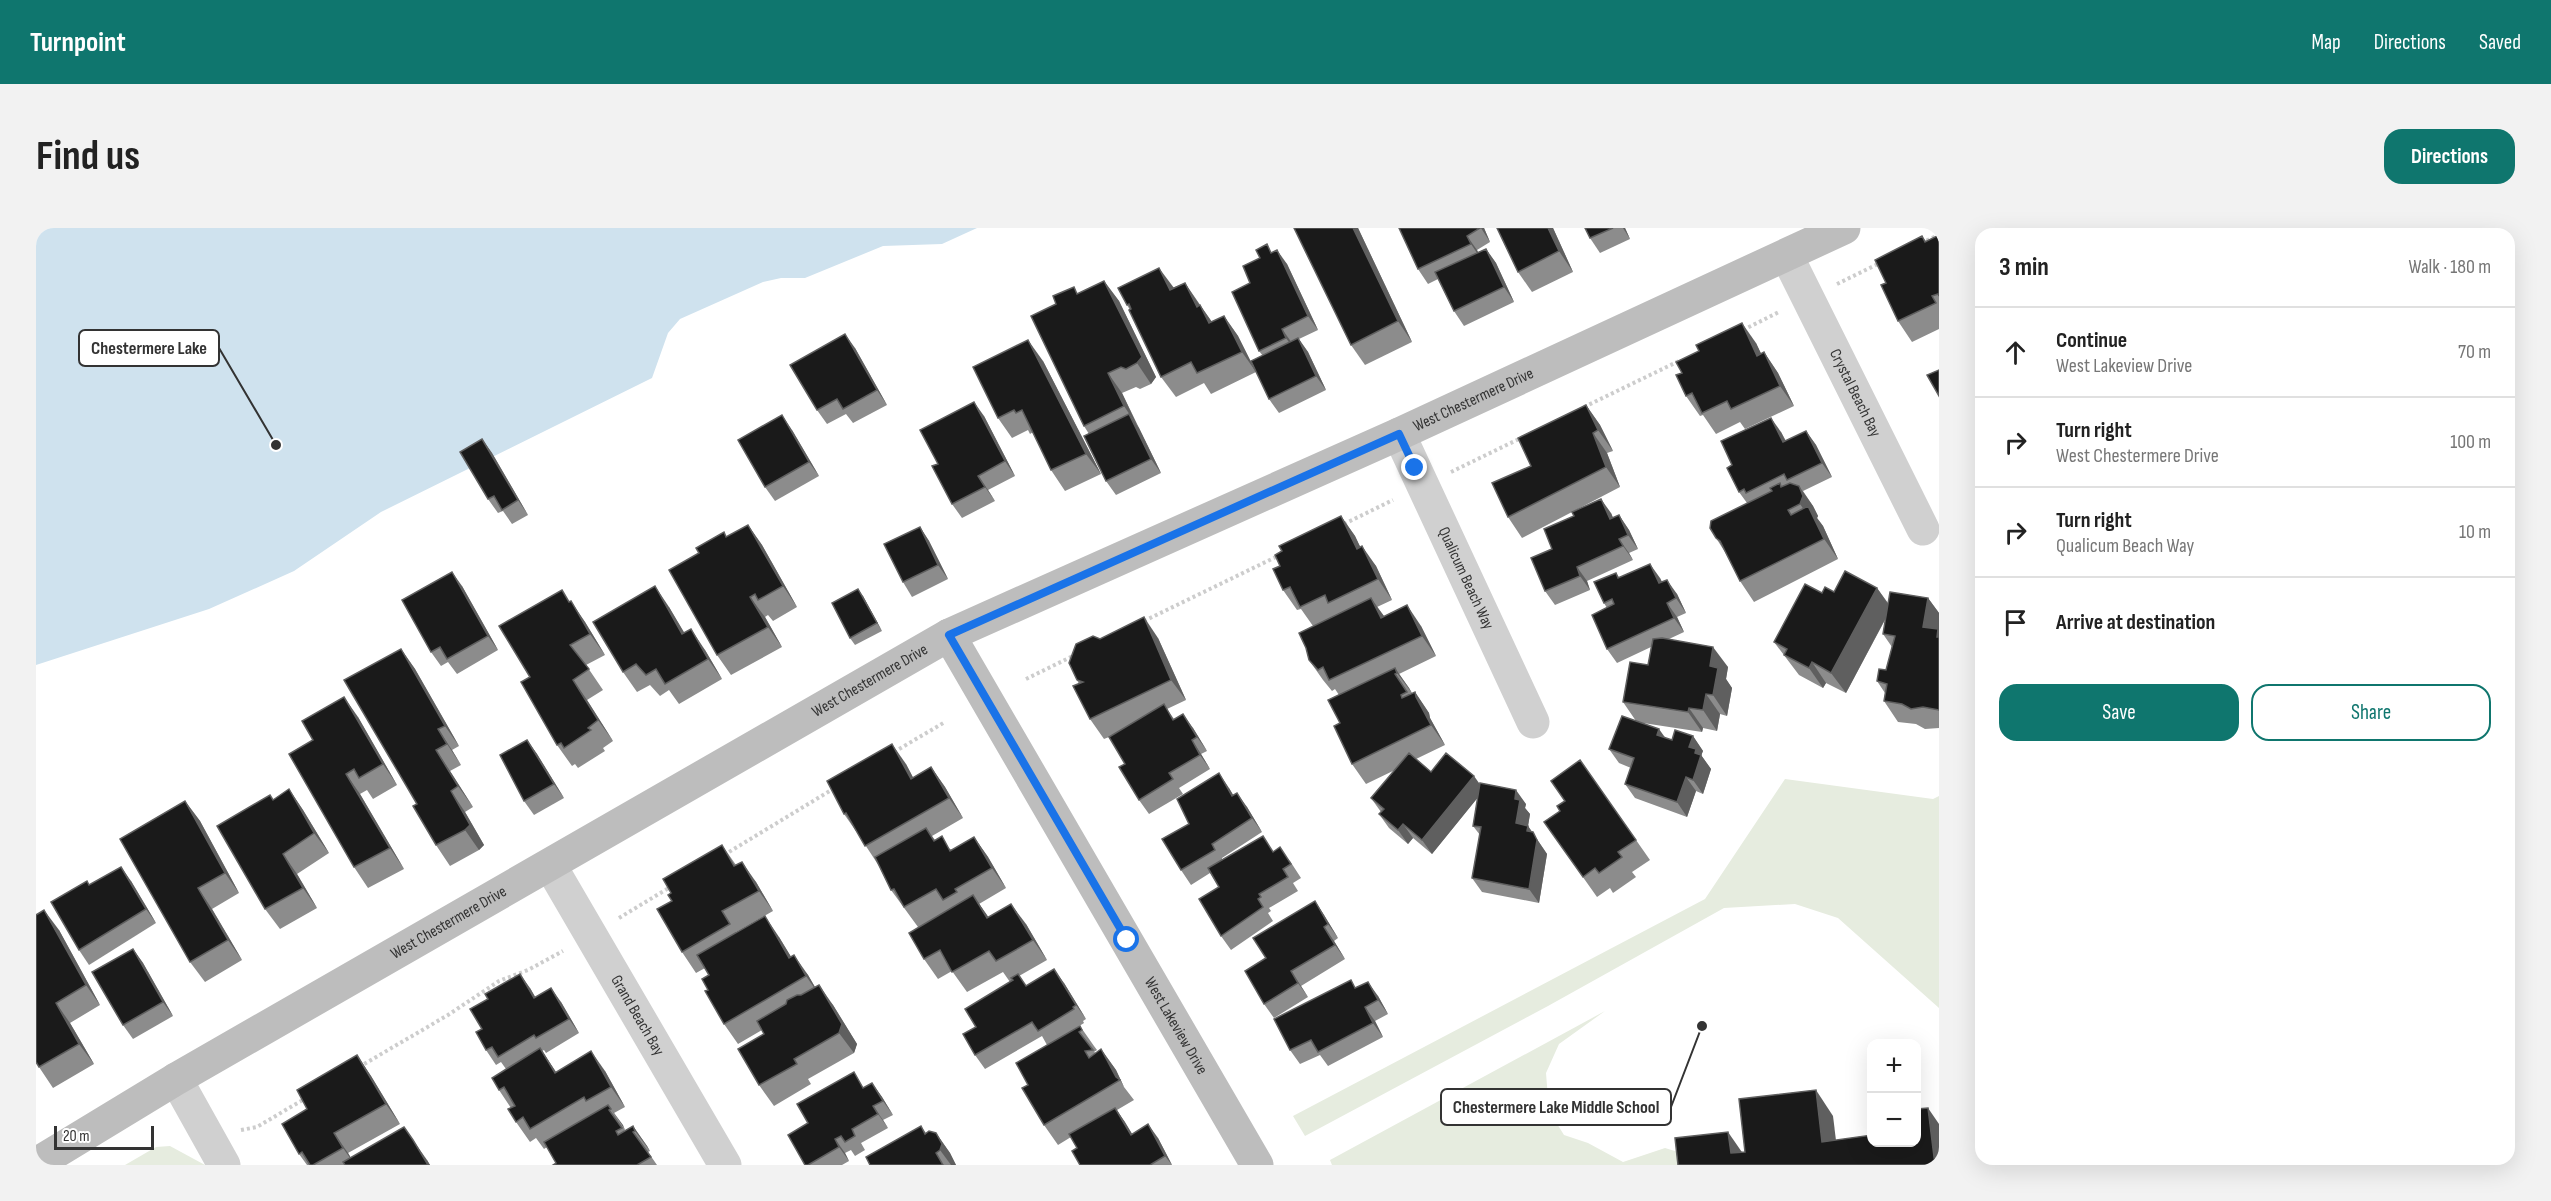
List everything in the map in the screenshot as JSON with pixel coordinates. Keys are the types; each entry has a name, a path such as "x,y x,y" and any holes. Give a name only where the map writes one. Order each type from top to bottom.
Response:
{"street":[{"name":"West Chestermere Drive","path":"36,1164 176,1079 949,635 1399,434 1844,228"},
{"name":"Crystal Beach Bay","path":"1787,256 1923,529"},
{"name":"Qualicum Beach Way","path":"1399,434 1533,722"},
{"name":"West Lakeview Drive","path":"949,635 1257,1165"},
{"name":"Grand Beach Bay","path":"550,865 725,1165"},
{"path":"176,1079 224,1165"}],"path":[{"path":"1919,244 1939,235"},
{"path":"1733,334 1889,259"},
{"path":"1584,407 1680,360"},
{"path":"1337,527 1530,433"},
{"path":"1133,626 1284,553"},
{"path":"1026,679 1080,652"},
{"path":"885,758 945,722"},
{"path":"715,860 835,788"},
{"path":"615,921 675,885"},
{"path":"358,1068 448,1015 499,981 528,970 572,946"},
{"path":"238,1131 257,1127 308,1098"}],"shaded area":[{"path":"1785,779 1933,799 1939,796 1939,1008 1838,918 1795,904 1724,908 1548,1006 1305,1136 1293,1116 1705,899"},
{"path":"1605,1011 1559,1044 1546,1073 1549,1111 1564,1135 1588,1143 1623,1162 1665,1148 1688,1155 1690,1165 1332,1165 1330,1160"},
{"path":"170,1146 205,1165 125,1165 156,1147"}],"water":[{"path":"36,228 977,228 942,244 883,246 805,278 781,278 763,282 680,319 668,333 652,378 381,512 294,571 209,609 36,665"}],"building":[{"path":"1294,228 1353,228 1398,321 1351,345"},
{"path":"1399,228 1480,228 1467,236 1471,244 1418,269"},
{"path":"1497,228 1548,228 1559,251 1518,272"},
{"path":"1585,228 1613,228 1590,238"},
{"path":"1939,235 1939,296 1938,294 1932,296 1936,303 1898,321 1881,285 1886,283 1875,260 1922,236 1925,242"},
{"path":"1267,244 1271,253 1277,250 1308,316 1282,329 1286,338 1259,351 1232,292 1250,283 1243,266 1260,258 1256,250"},
{"path":"1486,249 1504,287 1454,311 1435,272"},
{"path":"1159,268 1170,290 1185,283 1197,307 1200,305 1209,323 1224,316 1242,352 1197,373 1191,362 1161,377 1129,310 1131,309 1129,304 1127,305 1118,288"},
{"path":"1104,281 1142,357 1126,369 1121,367 1108,373 1124,406 1084,426 1031,316 1056,304 1053,296 1074,287 1077,294"},
{"path":"1742,323 1757,356 1764,352 1780,386 1731,409 1727,401 1702,413 1692,393 1686,396 1676,375 1682,373 1676,362 1699,351 1696,345"},
{"path":"845,334 877,390 843,409 837,399 817,410 790,365"},
{"path":"1298,338 1316,376 1269,399 1251,361"},
{"path":"1028,340 1086,454 1051,470 1022,410 1016,413 1014,410 998,418 973,367"},
{"path":"1939,370 1939,396 1927,375"},
{"path":"974,402 1005,461 978,476 985,487 952,504 932,466 938,464 920,430"},
{"path":"1586,405 1598,430 1593,433 1606,467 1508,517 1492,483 1531,466 1518,438"},
{"path":"1129,414 1151,459 1106,481 1084,436"},
{"path":"782,415 809,462 765,487 738,440"},
{"path":"1771,418 1783,442 1806,431 1822,463 1787,480 1784,474 1746,493 1744,489 1739,492 1727,468 1732,465 1721,441"},
{"path":"482,439 518,500 502,510 494,496 488,499 460,452"},
{"path":"1780,483 1781,487 1790,483 1799,486 1803,496 1800,504 1788,510 1791,515 1808,506 1824,539 1740,581 1720,541 1710,528 1711,521 1772,491 1770,488"},
{"path":"1601,499 1610,519 1619,515 1628,535 1619,539 1623,546 1577,567 1580,576 1545,591 1531,558 1552,549 1544,529 1574,516 1572,512"},
{"path":"1341,516 1357,549 1362,546 1378,579 1328,603 1325,595 1300,607 1290,587 1283,590 1273,569 1280,566 1275,555 1282,551 1279,546"},
{"path":"748,525 783,586 758,600 755,594 750,597 768,627 717,655 669,570 699,553 696,548 724,532 726,537"},
{"path":"920,527 938,565 903,582 884,544"},
{"path":"1650,564 1659,583 1667,580 1676,598 1667,603 1674,618 1607,649 1592,615 1614,604 1612,599 1604,603 1594,582 1616,573 1618,578"},
{"path":"1845,571 1877,588 1831,673 1812,662 1809,668 1784,655 1787,649 1774,642 1805,584 1822,593 1825,587 1834,592"},
{"path":"452,572 488,636 447,659 440,647 431,652 402,600"},
{"path":"655,586 682,634 691,629 708,659 665,684 656,669 646,675 636,664 623,672 593,622"},
{"path":"858,589 877,623 850,638 832,603"},
{"path":"562,590 590,634 570,645 589,669 573,680 598,720 588,728 591,730 564,748 561,743 557,745 521,682 530,677 499,626"},
{"path":"1890,592 1928,598 1923,627 1938,629 1939,710 1923,707 1911,709 1902,704 1884,701 1887,684 1877,681 1879,669 1886,670 1895,636 1883,634"},
{"path":"1371,598 1381,618 1407,605 1422,636 1329,680 1323,667 1318,670 1309,660 1299,633"},
{"path":"1144,617 1171,680 1090,719 1073,686 1083,682 1077,680 1069,663 1076,644 1093,636 1100,639"},
{"path":"1662,638 1713,647 1710,666 1718,668 1713,695 1706,694 1703,710 1689,708 1688,712 1623,702 1630,662 1648,665 1653,639"},
{"path":"401,649 445,726 438,729 447,744 436,750 458,786 451,791 470,825 436,845 413,806 417,804 344,680"},
{"path":"1395,668 1397,673 1395,674 1407,692 1401,695 1402,698 1415,692 1431,725 1352,764 1334,726 1340,723 1328,700"},
{"path":"344,697 383,764 359,778 354,769 346,774 390,848 354,867 289,754 313,740 302,721"},
{"path":"1164,704 1173,720 1183,714 1197,737 1192,740 1200,755 1169,773 1173,779 1139,800 1119,767 1125,764 1109,737"},
{"path":"1622,716 1659,729 1657,735 1672,740 1675,730 1693,736 1689,747 1696,749 1695,753 1701,755 1693,780 1686,777 1677,802 1625,784 1634,758 1609,749"},
{"path":"527,740 554,784 524,801 500,755"},
{"path":"892,744 911,779 931,767 949,798 865,846 846,813 844,814 827,781"},
{"path":"1409,753 1431,772 1446,753 1474,776 1422,840 1403,824 1398,830 1379,814 1384,809 1371,798"},
{"path":"1580,760 1636,840 1618,852 1622,857 1599,873 1595,868 1583,877 1544,822 1560,811 1557,806 1565,801 1551,781"},
{"path":"1219,773 1232,796 1237,793 1252,818 1212,844 1215,850 1181,870 1162,839 1189,824 1177,799"},
{"path":"1480,783 1516,790 1515,799 1520,800 1516,823 1528,826 1527,831 1533,832 1537,840 1529,889 1472,878 1481,827 1473,826"},
{"path":"289,789 314,833 283,854 303,888 265,909 217,826 270,795 273,800"},
{"path":"185,801 225,873 198,888 228,940 190,962 120,839"},
{"path":"926,828 934,841 942,836 950,851 974,837 992,868 955,889 957,892 943,900 936,889 904,907 894,889 891,890 875,857"},
{"path":"1263,836 1273,852 1280,847 1291,864 1283,869 1288,877 1259,894 1261,897 1258,899 1263,907 1221,936 1199,899 1219,887 1208,868"},
{"path":"722,845 734,866 742,862 759,891 722,911 730,924 682,952 657,909 672,901 668,895 671,893 663,879"},
{"path":"121,867 146,909 79,950 51,902 87,881 89,885"},
{"path":"973,895 987,918 1011,904 1033,940 996,961 989,951 952,972 940,950 924,959 909,933"},
{"path":"1315,901 1328,924 1324,927 1335,945 1291,971 1298,983 1264,1004 1245,971 1266,958 1253,938"},
{"path":"44,910 86,985 56,1003 79,1044 39,1067 36,1062 36,915"},
{"path":"765,916 789,958 794,955 806,976 724,1024 705,991 708,990 702,979 709,975 697,955"},
{"path":"133,949 163,1002 123,1025 92,972"},
{"path":"1054,969 1076,1005 1074,1009 1038,1031 1032,1022 975,1055 963,1034 976,1027 965,1009 1013,980 1011,978 1018,974 1026,986"},
{"path":"520,974 534,998 551,988 569,1019 536,1038 534,1035 498,1057 492,1047 486,1050 476,1032 482,1029 470,1009 488,999 485,994"},
{"path":"1351,980 1355,988 1368,982 1378,1000 1365,1007 1373,1023 1318,1052 1311,1040 1290,1050 1274,1019"},
{"path":"819,985 842,1024 839,1033 794,1059 797,1064 759,1085 738,1049 764,1034 757,1021 786,1004 787,1000"},
{"path":"1080,1026 1082,1030 1079,1032 1093,1050 1085,1051 1089,1058 1101,1049 1116,1077 1120,1080 1044,1125 1022,1088 1028,1085 1016,1063"},
{"path":"540,1048 555,1073 591,1051 611,1087 586,1101 584,1097 530,1129 523,1117 516,1122 508,1109 515,1106 504,1087 499,1090 492,1078"},
{"path":"357,1055 386,1104 334,1133 343,1148 310,1165 302,1152 299,1154 282,1124 307,1109 297,1090"},
{"path":"854,1072 863,1088 872,1083 883,1101 873,1106 878,1114 852,1129 855,1136 845,1142 841,1136 835,1139 839,1147 805,1165 788,1135 808,1123 797,1104"},
{"path":"1816,1090 1822,1142 1867,1136 1867,1147 1921,1147 1921,1109 1928,1108 1935,1165 1678,1165 1675,1138 1728,1132 1731,1153 1745,1152 1739,1099"},
{"path":"608,1105 622,1128 616,1131 618,1135 633,1126 635,1131 633,1132 651,1157 637,1165 553,1165 556,1163 544,1142"},
{"path":"1115,1108 1131,1135 1148,1124 1165,1156 1150,1165 1080,1165 1072,1151 1077,1148 1069,1134"},
{"path":"921,1126 925,1134 929,1131 936,1133 942,1144 936,1153 943,1165 870,1165 866,1157"},
{"path":"404,1127 428,1165 345,1165 343,1162"}],"place":[{"name":"Chestermere Lake","path":"276,445"},
{"name":"Chestermere Lake Middle School","path":"1702,1026"}],"route":[{"path":"1127,940 949,635 1399,434 1415,468"}]}
